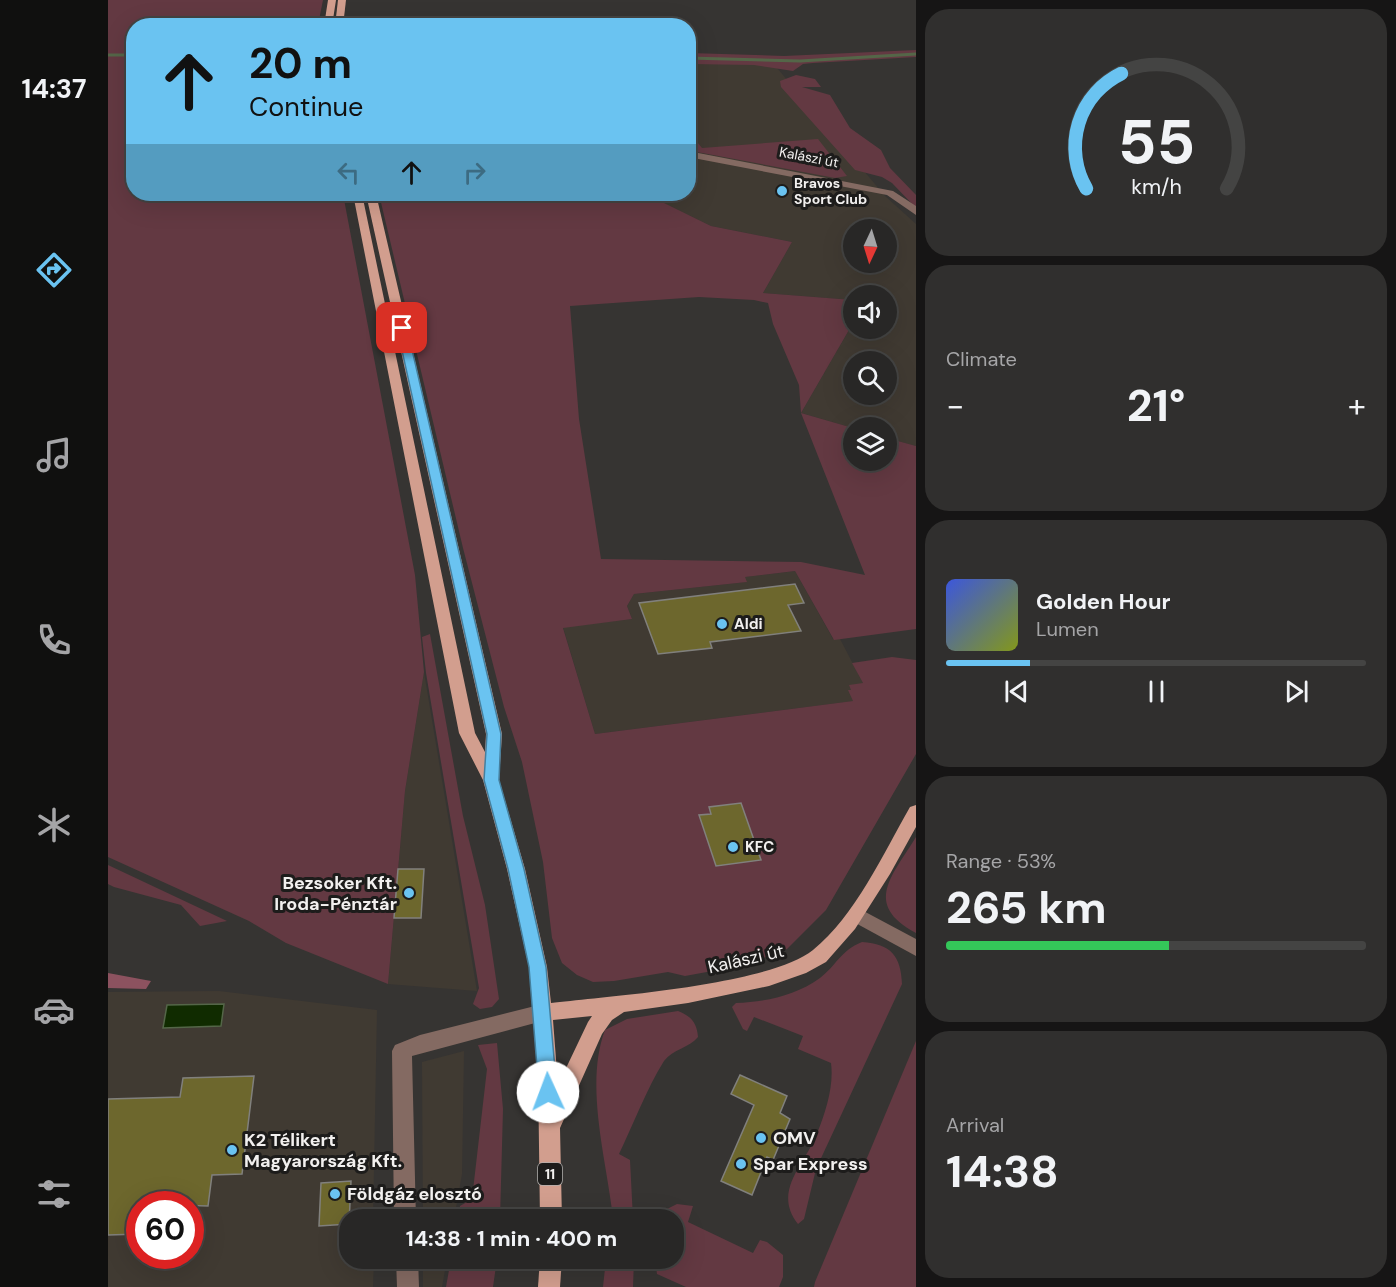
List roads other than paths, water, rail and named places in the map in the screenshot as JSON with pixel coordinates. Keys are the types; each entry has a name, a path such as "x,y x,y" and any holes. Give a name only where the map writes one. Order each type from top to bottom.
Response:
{"main road":[{"path":"329,18 332,0"},
{"path":"340,18 342,0"},
{"name":"11","path":"358,201 467,733 491,780 538,967 543,1013 551,1209"},
{"name":"11","path":"373,201 494,734 491,780"},
{"name":"Kalászi út","path":"543,1013 724,987 787,974 818,958 856,915 916,812"},
{"path":"549,1130 595,1028 605,1014 624,1002"},
{"path":"549,1287 550,1269"}],"street":[{"name":"Kalászi út","path":"696,156 890,193 906,202 916,212"},
{"path":"856,915 916,948"},
{"path":"405,1209 402,1051 420,1044 543,1013"},
{"path":"407,1269 408,1287"}],"waterway":[{"path":"696,58 800,61 916,54"},
{"path":"108,55 126,55"}],"place":[{"name":"Bravos Sport Club","path":"782,191"},
{"name":"Aldi","path":"722,624"},
{"name":"KFC","path":"733,847"},
{"name":"Bezsoker Kft. Iroda-Pénztár","path":"409,893"},
{"name":"OMV","path":"761,1138"},
{"name":"K2 Télikert Magyarország Kft.","path":"232,1150"},
{"name":"Spar Express","path":"741,1164"},
{"name":"Földgáz elosztó","path":"335,1194"}]}
